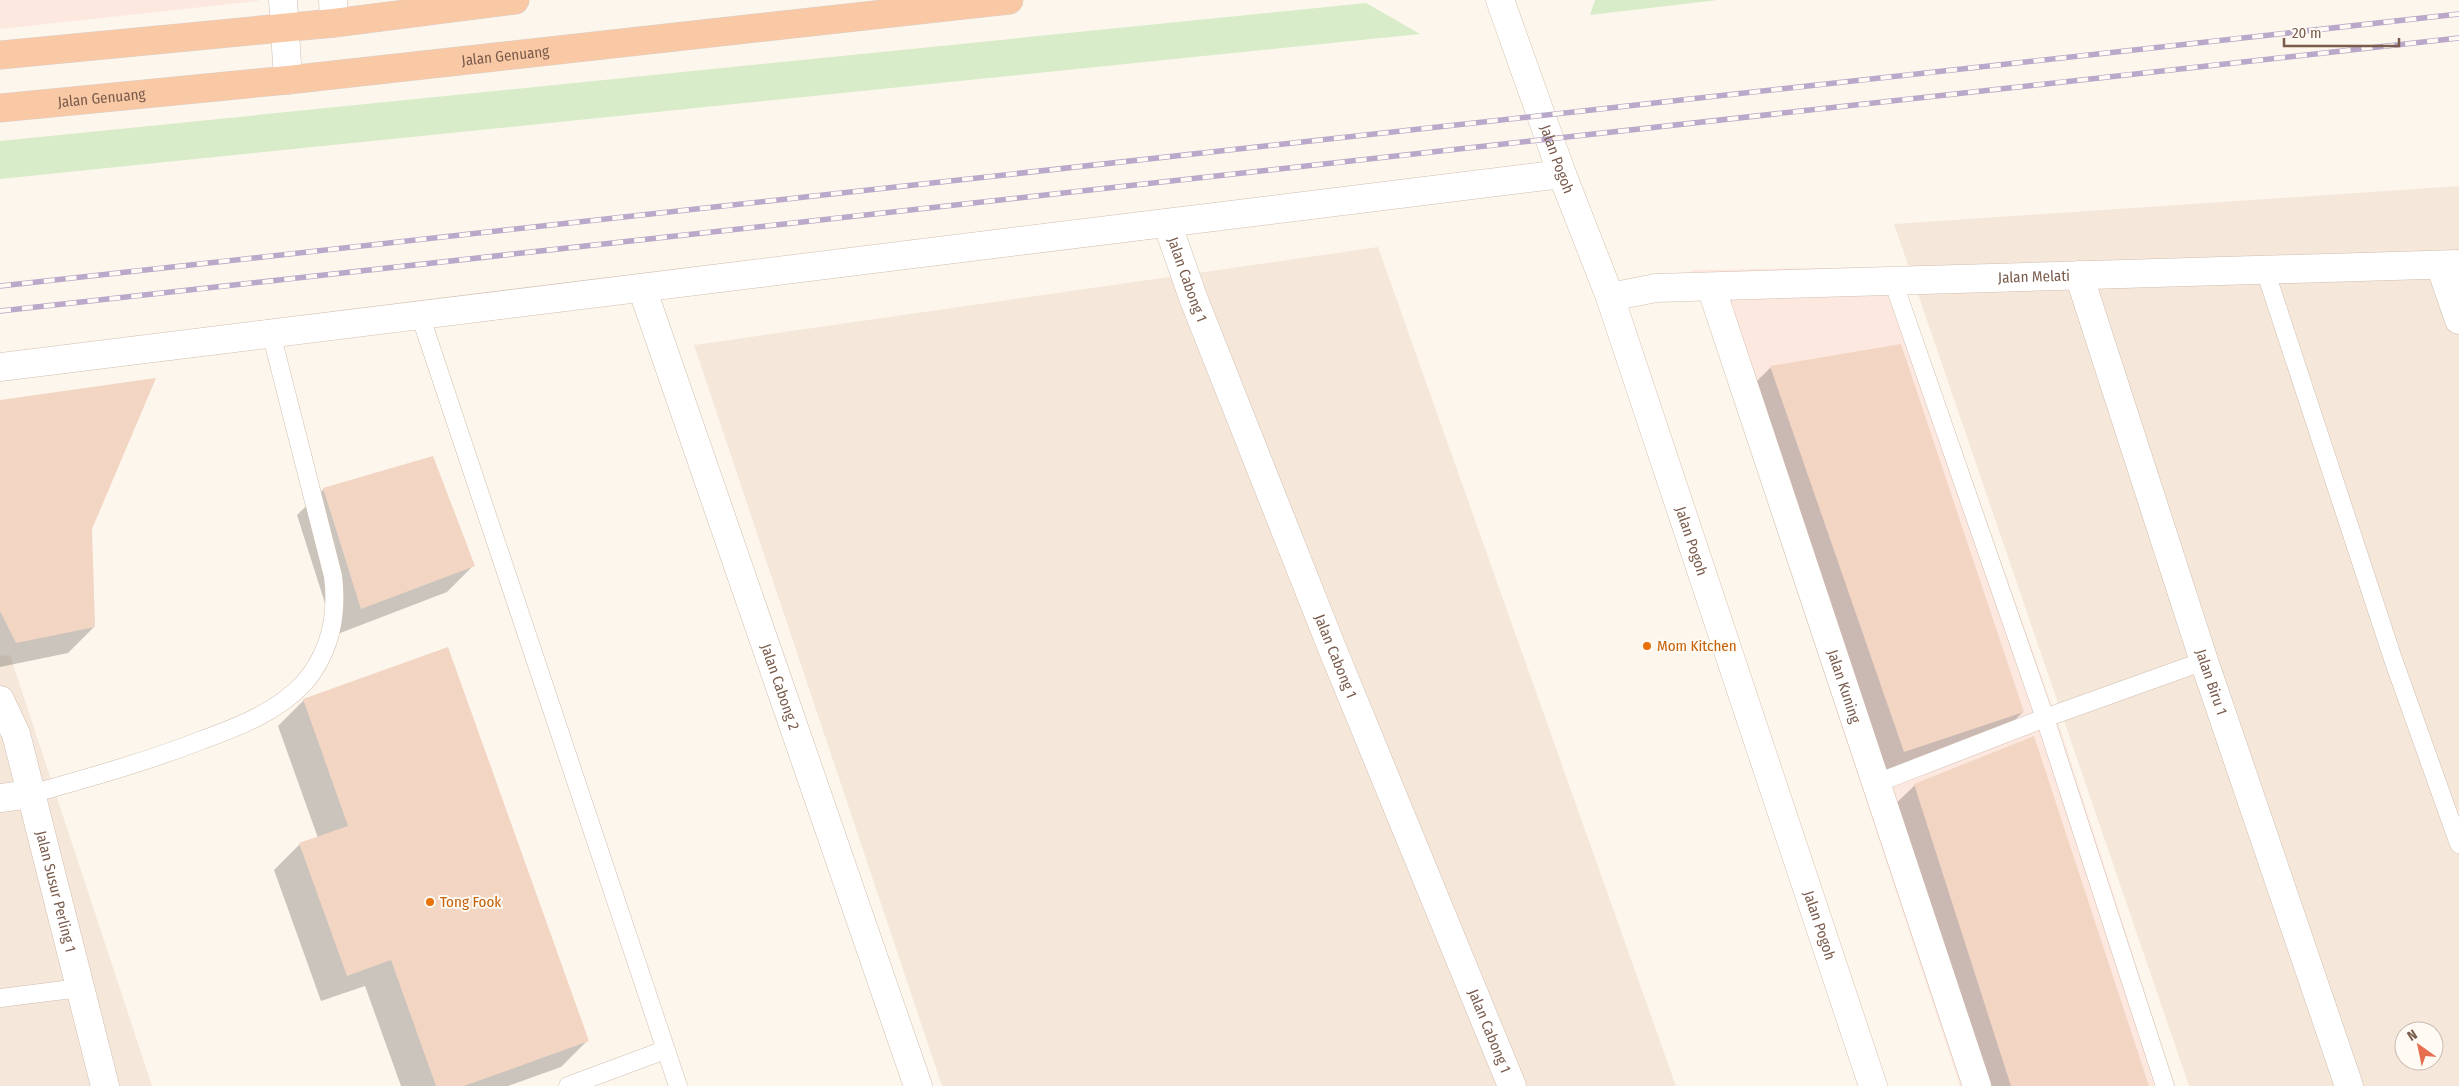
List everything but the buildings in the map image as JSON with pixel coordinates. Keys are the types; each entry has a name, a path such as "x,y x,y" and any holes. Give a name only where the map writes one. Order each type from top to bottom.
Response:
{"highway":[{"path":"0,55 283,13 333,12 515,0"},
{"name":"Jalan Genuang","path":"0,108 288,80 1010,0"}],"street":[{"name":"Jalan Pogoh","path":"1500,0 1562,174 1610,297 1873,1086"},
{"path":"283,13 288,80"},
{"path":"0,367 1562,174"},
{"name":"Jalan Cabong 1","path":"1167,222 1194,300 1332,648 1512,1086"},
{"path":"2450,265 2459,320"},
{"name":"Jalan Melati","path":"1610,297 1656,288 2450,265"},
{"name":"Jalan Biru 1","path":"2079,275 2204,661 2349,1086"},
{"name":"Jalan Kuning","path":"1711,287 1977,1086"},
{"name":"Jalan Cabong 2","path":"642,288 918,1086"},
{"name":"Jalan Susur Perling 1","path":"0,700 16,734 105,1086"},
{"path":"0,798 31,794"}],"lane":[{"path":"2265,270 2394,659 2459,844"},
{"path":"1893,281 2045,718 2165,1086"},
{"path":"420,314 678,1086"},
{"path":"31,794 153,759 233,728 271,710 304,683 322,654 333,622 336,600 333,576 272,333"},
{"path":"1877,783 2045,718 2204,661"},
{"path":"0,998 80,988"},
{"path":"568,1086 665,1050"}],"shaded area":[{"path":"0,0 258,0 258,1 0,29"},
{"path":"2459,186 2459,1086 2189,1086 1894,224"},
{"path":"1378,247 1676,1086 942,1086 694,345"},
{"path":"1897,267 2063,737 2175,1086 1960,1086 1691,270"},
{"path":"10,655 152,1086 0,1086 0,656"}],"green space":[{"path":"1595,0 1718,0 1590,15"},
{"path":"1366,3 1420,34 0,179 0,141"}],"railway":[{"path":"0,286 2459,14"},
{"path":"0,311 2459,38"}],"place":[{"name":"Mom Kitchen","path":"1647,646"},
{"name":"Tong Fook","path":"430,902"}]}
